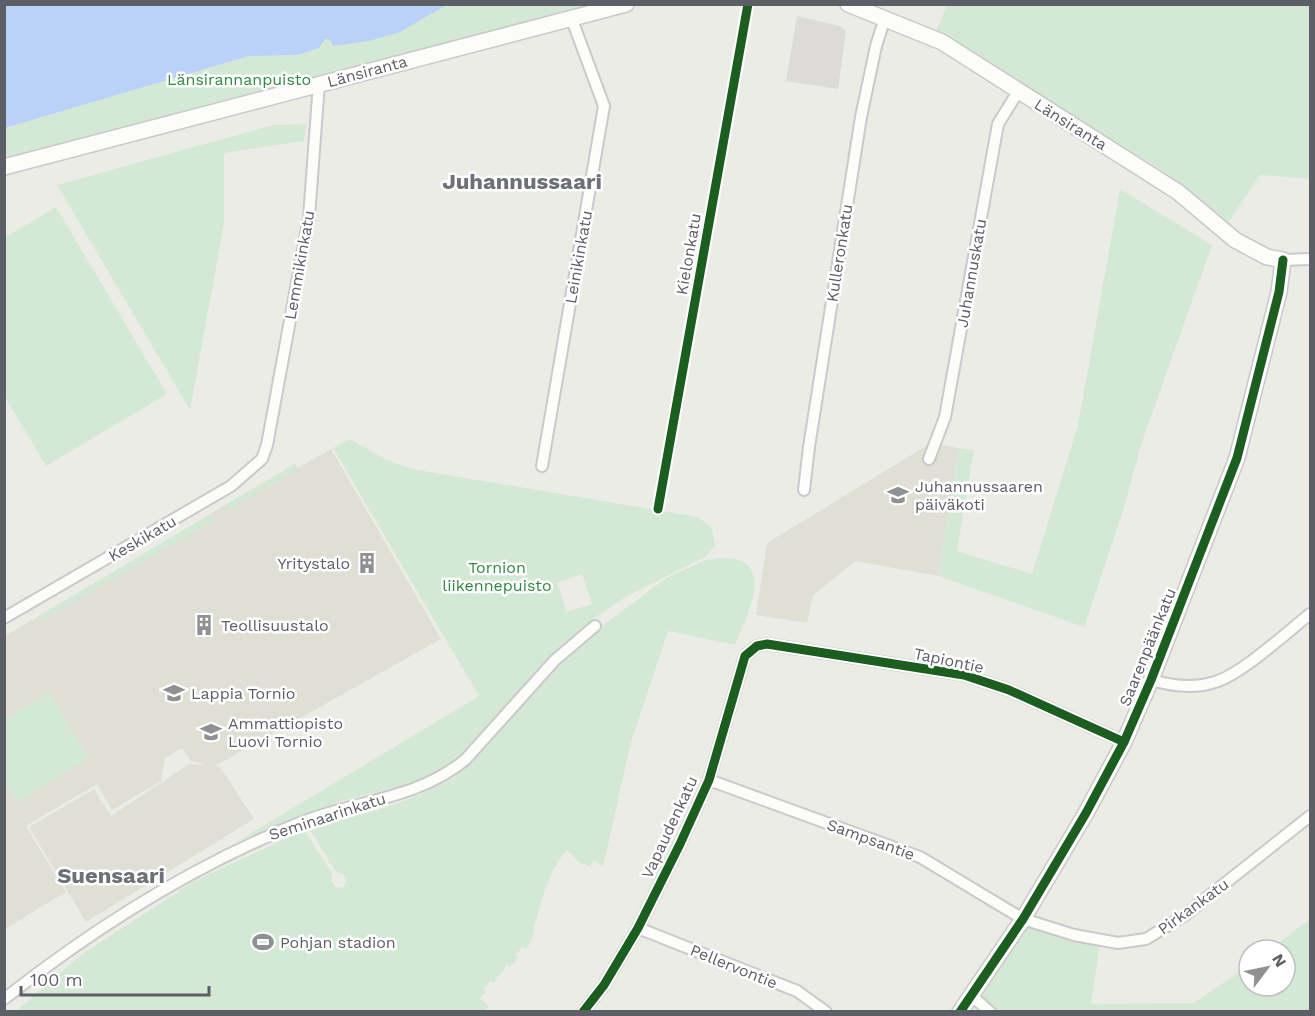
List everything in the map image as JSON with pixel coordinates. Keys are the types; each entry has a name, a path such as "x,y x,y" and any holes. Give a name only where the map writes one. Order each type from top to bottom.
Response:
{"street":[{"name":"Länsiranta","path":"4,167 626,4"},
{"name":"Länsiranta","path":"848,4 942,42 1178,192 1235,240 1267,257 1283,260"},
{"name":"Leinikinkatu","path":"542,466 604,105 571,17"},
{"name":"Kulleronkatu","path":"804,490 808,447 861,117 876,46 885,18"},
{"name":"Lemmikinkatu","path":"267,445 309,217 319,83"},
{"name":"Juhannuskatu","path":"929,459 945,417 998,124 1019,90"},
{"path":"1283,260 1311,259"},
{"name":"Saarenpäänkatu","path":"960,1011 973,997 1023,919 1124,742 1151,680 1237,458 1280,292 1283,260"},
{"name":"Keskikatu","path":"4,618 231,486 262,459 267,445"},
{"path":"1151,680 1188,687 1217,682 1244,665 1311,614"},
{"name":"Seminaarinkatu","path":"4,999 122,917 213,861 299,822 420,788 448,774 465,759 555,660 595,626"},
{"name":"Tapiontie","path":"757,646 767,644 964,675 1010,690 1124,742"},
{"name":"Vapaudenkatu","path":"583,1011 604,985 638,928 709,780 744,656 757,646"},
{"name":"Sampsantie","path":"709,780 920,857 1023,919"},
{"name":"Pirkankatu","path":"1023,919 1074,936 1118,944 1146,939 1185,915 1311,816"},
{"name":"Pellervontie","path":"638,928 797,991 826,1011"},
{"path":"973,997 990,1011"}],"shaded area":[{"path":"797,16 840,26 846,31 838,89 786,81"},
{"name":"Juhannussaaren päiväkoti","path":"931,443 959,448 938,576 856,561 813,595 807,623 756,615 767,543"},
{"name":"Lappia Tornio","path":"331,449 441,639 215,766 221,768 254,819 86,922 29,827 94,789 111,816 189,764 205,765 191,761 182,748 165,758 161,781 112,810 97,784 26,826 66,892 5,929 5,636 295,464 298,468"}],"green space":[{"name":"Länsirannanpuisto","path":"447,5 602,5 319,76 5,164 5,128 249,56 297,55 325,39 400,32"},
{"path":"947,5 1310,5 1310,179 1260,175 1228,223 1163,171 936,32"},
{"path":"306,124 304,141 224,153 224,224 190,410 57,185 273,125"},
{"path":"1120,189 1212,245 1141,445 1126,501 1084,627 938,576 959,448 974,450 957,551 1032,574 1078,425"},
{"path":"56,207 167,394 46,466 5,397 4,238"},
{"name":"Tornion liikennepuisto","path":"350,439 387,460 412,469 698,517 712,528 715,545 705,557 627,596 593,619 548,658 494,722 461,756 436,773 404,785 342,801 238,841 479,696 333,448","holes":["582,574 592,604 567,612 557,583"]},
{"path":"295,464 298,469 230,509 227,504"},
{"path":"209,515 213,521 40,621 37,617"},
{"path":"719,558 737,560 749,566 754,576 751,603 735,645 668,631 631,742 604,863 601,866 595,860 589,867 584,863 582,865 567,850 561,857 547,884 530,943 526,949 523,947 515,955 518,958 510,967 507,965 494,983 491,981 483,989 486,992 480,998 489,1006 484,1011 15,1012 81,955 196,880 304,830 332,873 331,880 335,887 343,888 346,881 343,874 335,871 309,828 402,802 455,777 587,637 668,577 706,560"},
{"path":"49,692 89,758 17,802 5,782 5,719"},
{"path":"1026,914 1075,931 1101,936 1091,1004 1194,1003 1237,973 1237,998 1297,998 1297,938 1285,938 1310,919 1310,1011 982,1012 966,998"}],"water":[{"path":"5,4 447,5 400,32 369,41 333,46 330,40 325,39 319,48 297,55 249,56 5,128"}],"cycle path":[{"name":"Kielonkatu","path":"658,509 748,4"},
{"path":"960,1012 1023,919 1086,813 1124,742 1151,680 1237,458 1279,292 1283,260"},
{"path":"583,1012 604,985 638,928 680,844 709,780 745,656 757,646 767,644 964,675 1009,690 1124,742"}],"place":[{"name":"Juhannussaaren päiväkoti","path":"898,495"},
{"name":"Yritystalo","path":"367,563"},
{"name":"Teollisuustalo","path":"204,625"},
{"name":"Lappia Tornio","path":"174,693"},
{"name":"Ammattiopisto Luovi Tornio","path":"211,732"},
{"name":"Pohjan stadion","path":"263,942"}],"district":[{"name":"Juhannussaari","path":"522,181"},
{"name":"Suensaari","path":"111,875"}]}
